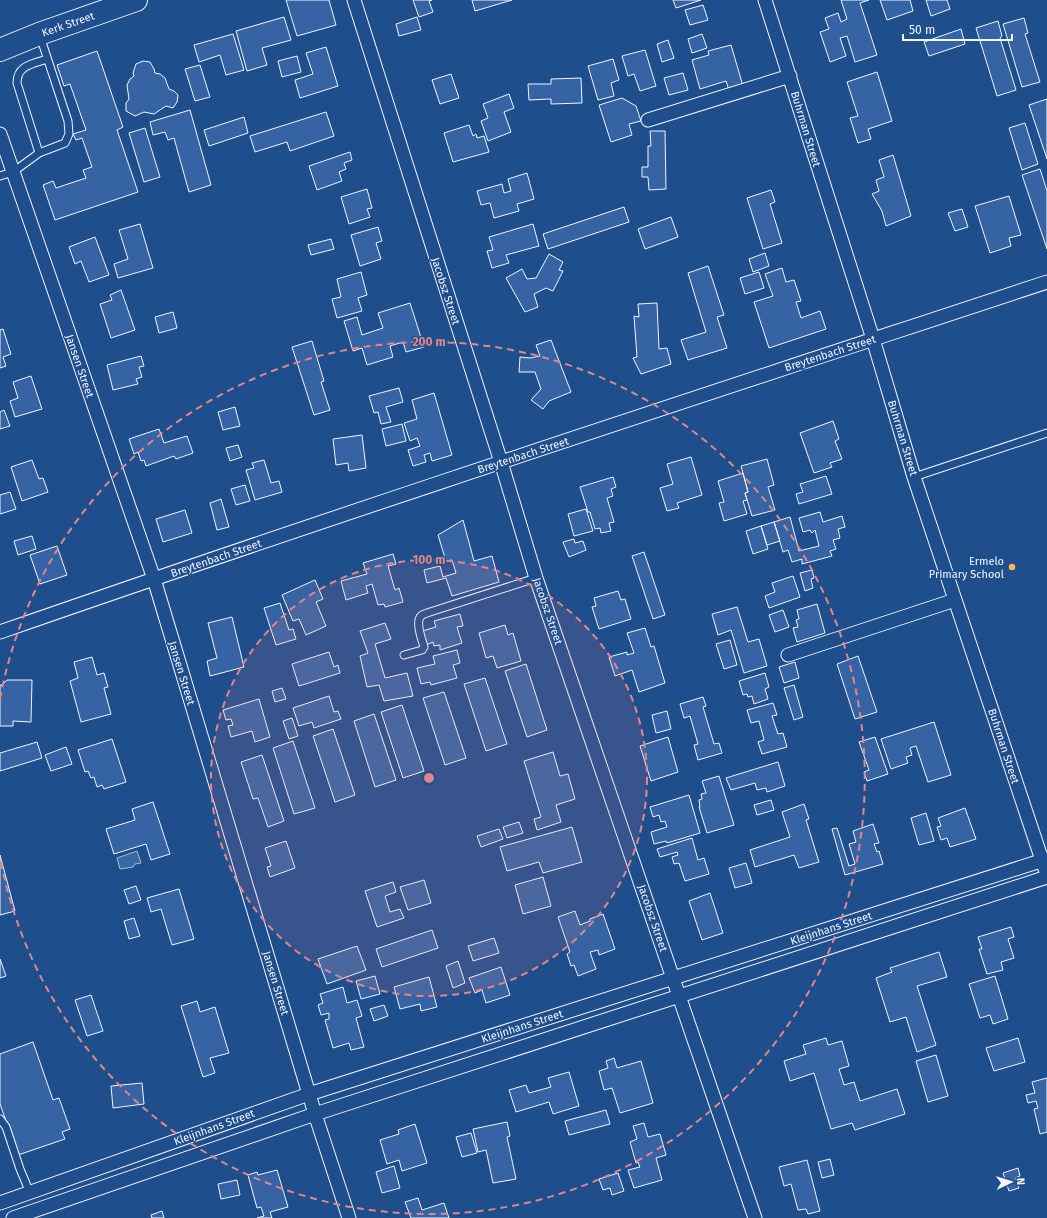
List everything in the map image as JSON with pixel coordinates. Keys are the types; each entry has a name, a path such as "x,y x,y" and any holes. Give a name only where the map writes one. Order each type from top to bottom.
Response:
{"highway":[{"name":"Kerk Street","path":"0,50 39,34 136,0"}],"street":[{"name":"Jacobsz Street","path":"354,0 501,462 536,578 755,1218"},
{"name":"Buhrman Street","path":"765,0 873,339 914,477 1045,860 1047,876"},
{"path":"648,120 790,76"},
{"name":"Jansen Street","path":"0,134 154,579 315,1114 349,1218"},
{"name":"Breytenbach Street","path":"0,632 501,462 1047,282"},
{"path":"788,655 956,600"},
{"name":"Kleijnhans Street","path":"0,1203 309,1094 1045,860"},
{"name":"Kleijnhans Street","path":"14,1218 315,1114 1047,876"}],"lane":[{"path":"0,176 13,172 39,153 65,143 69,134 68,121 39,34"},
{"path":"39,153 18,87 17,78 19,71 23,68 47,59"},
{"path":"914,477 1047,433"},
{"path":"404,655 422,650 424,647 419,627 419,620 421,616 536,578"},
{"path":"0,1118 6,1127 20,1170 30,1193"}],"water":[{"path":"137,851 141,863 135,864 133,867 120,869 117,858"}],"building":[{"path":"286,0 329,0 336,25 297,36"},
{"path":"413,0 432,0 429,1 433,12 419,17"},
{"path":"472,0 512,0 475,11"},
{"path":"673,0 701,0 676,8"},
{"path":"841,0 869,0 860,3 877,55 855,62 847,36 840,38 846,56 830,62 820,32 829,29 825,18 838,13 841,22 847,19"},
{"path":"880,0 910,0 913,11 887,20"},
{"path":"926,0 947,0 950,9 931,16"},
{"path":"703,5 708,20 690,25 685,10"},
{"path":"284,17 291,40 262,48 267,65 247,71 236,31"},
{"path":"417,17 421,30 399,36 396,24"},
{"path":"1024,18 1028,33 1025,34 1040,82 1022,87 1003,24"},
{"path":"998,21 1002,36 1000,38 1016,90 997,96 976,28"},
{"path":"961,29 965,44 929,56 924,42"},
{"path":"233,34 244,70 226,75 220,55 199,62 194,45"},
{"path":"702,34 707,48 692,53 688,39"},
{"path":"668,40 674,58 662,62 657,44"},
{"path":"731,45 743,86 729,90 726,81 700,89 692,60 709,55 708,51"},
{"path":"326,47 338,86 300,98 295,80 313,74 306,53"},
{"path":"645,50 656,86 640,91 634,74 628,76 622,56"},
{"path":"97,51 123,127 117,130 138,192 55,220 43,185 53,181 56,188 86,178 83,170 92,167 82,138 76,140 73,134 86,130 70,84 64,86 57,65"},
{"path":"297,56 301,72 282,77 278,61"},
{"path":"613,59 619,80 611,83 614,96 598,100 588,66"},
{"path":"143,61 150,62 155,73 160,74 165,78 169,89 178,95 177,102 173,108 166,106 154,114 144,112 135,116 126,111 126,103 129,99 127,85 130,79 134,76 133,73 136,64"},
{"path":"200,65 210,97 195,101 185,69"},
{"path":"877,72 892,121 868,129 871,139 858,143 850,118 858,116 847,82"},
{"path":"683,73 688,90 669,95 664,78"},
{"path":"451,74 459,98 440,104 432,80"},
{"path":"581,78 582,103 551,104 551,99 529,100 528,84 551,84 551,79"},
{"path":"509,94 514,108 504,112 511,132 488,141 481,121 488,118 483,104"},
{"path":"622,98 636,106 641,121 629,124 632,135 611,142 599,105"},
{"path":"1047,99 1047,159 1029,105"},
{"path":"190,110 211,185 189,192 174,138 168,140 165,132 153,135 150,122"},
{"path":"326,112 334,136 290,151 287,142 255,152 250,136"},
{"path":"244,117 248,133 209,146 204,130"},
{"path":"1025,123 1038,164 1022,170 1009,128"},
{"path":"469,125 473,136 476,134 477,138 484,136 489,152 453,162 444,133"},
{"path":"145,128 160,177 144,182 129,133"},
{"path":"650,131 665,131 666,189 649,190 648,177 642,177 642,167 648,167 648,146 651,146"},
{"path":"350,152 352,160 344,163 346,169 339,172 342,181 317,190 309,166"},
{"path":"893,155 911,216 886,226 882,211 872,194 879,191 876,180 884,177 879,160"},
{"path":"1040,169 1047,191 1047,249 1022,175"},
{"path":"527,173 534,199 517,204 519,211 494,218 490,203 481,205 477,191 502,184 504,193 511,191 508,179"},
{"path":"367,189 372,208 367,209 370,217 349,224 341,197"},
{"path":"771,190 775,202 770,204 782,243 763,249 747,198"},
{"path":"1009,196 1021,235 1009,238 1011,246 990,253 975,206"},
{"path":"624,207 629,222 548,249 543,234"},
{"path":"962,209 968,227 955,231 948,213"},
{"path":"671,217 678,237 645,249 638,229"},
{"path":"140,224 153,268 118,278 114,264 128,259 119,230"},
{"path":"533,224 539,246 506,255 509,263 492,268 487,251 493,250 489,237"},
{"path":"378,227 382,241 376,243 381,259 360,266 351,235"},
{"path":"95,237 109,275 89,282 81,261 75,264 69,247"},
{"path":"331,239 334,249 311,255 308,245"},
{"path":"765,253 769,266 753,272 749,259"},
{"path":"549,254 563,262 559,270 563,271 553,291 546,288 534,294 538,307 525,312 506,278 522,269 527,279 536,278"},
{"path":"708,266 724,315 717,317 727,348 688,360 681,340 706,332 688,273"},
{"path":"782,268 786,282 794,280 801,301 796,302 801,318 820,311 826,329 769,348 754,302 773,296 765,274"},
{"path":"361,272 367,295 358,298 362,311 337,318 332,299 341,297 337,279"},
{"path":"759,272 764,288 745,294 740,278"},
{"path":"121,290 135,330 111,338 100,304 112,300 110,295"},
{"path":"410,303 424,347 406,352 403,342 390,346 393,357 367,365 362,348 353,351 344,321 357,317 362,335 383,328 378,313"},
{"path":"657,303 659,349 667,348 671,364 641,374 633,358 637,357 634,316 639,317 638,304"},
{"path":"173,312 177,328 159,333 155,317"},
{"path":"3,329 11,354 3,357 6,366 0,368 0,330"},
{"path":"551,340 571,392 549,401 543,409 531,400 541,389 535,372 519,372 520,357 530,358 540,356 536,345"},
{"path":"312,341 324,381 321,382 330,410 314,415 292,347"},
{"path":"141,356 144,366 139,367 142,377 136,379 138,384 113,390 107,365"},
{"path":"31,376 42,409 15,417 10,401 18,398 13,382"},
{"path":"399,388 403,402 386,407 391,422 381,424 378,412 374,413 369,396"},
{"path":"434,393 452,455 432,461 430,453 424,455 426,462 413,466 408,450 420,446 417,438 410,441 404,423 417,419 412,400"},
{"path":"235,407 240,426 223,430 218,412"},
{"path":"4,410 10,426 0,429 0,412"},
{"path":"833,421 839,439 835,441 842,459 830,463 832,467 814,473 800,433"},
{"path":"402,424 406,441 386,446 382,429"},
{"path":"159,429 164,443 187,436 193,453 176,459 174,456 146,466 144,460 141,461 138,452 134,454 129,439"},
{"path":"362,435 366,468 349,471 348,463 336,465 333,439"},
{"path":"238,445 242,457 230,461 226,448"},
{"path":"691,457 702,495 677,503 679,508 667,511 660,488 673,484 667,464"},
{"path":"767,459 774,485 768,487 775,510 752,516 745,493 748,492 741,466"},
{"path":"32,460 39,479 43,478 48,492 22,501 11,467"},
{"path":"264,460 271,483 279,481 282,492 255,500 246,470 254,468 252,463"},
{"path":"743,473 748,492 745,493 747,500 743,501 747,514 724,521 719,503 724,502 718,481"},
{"path":"826,476 832,494 799,504 796,494 803,492 800,484"},
{"path":"613,477 616,487 611,489 613,496 607,498 614,522 609,523 611,531 601,533 600,528 595,529 580,487"},
{"path":"245,485 250,501 236,505 231,489"},
{"path":"10,492 16,509 0,514 0,495"},
{"path":"221,499 229,527 217,530 210,503"},
{"path":"586,509 593,531 574,536 568,514"},
{"path":"185,510 192,533 163,542 156,519"},
{"path":"820,512 823,522 842,516 845,527 838,529 840,538 833,540 836,549 830,551 832,556 802,564 802,559 792,562 788,550 783,552 774,522 790,517 799,551 819,546 815,530 812,533 810,530 803,532 799,518"},
{"path":"463,520 474,561 492,556 499,582 452,596 446,578 427,583 424,570 440,566 443,577 456,573 452,560 446,561 438,535"},
{"path":"774,522 780,541 767,545 761,526"},
{"path":"761,526 768,549 753,554 746,531"},
{"path":"32,536 36,549 18,555 14,541"},
{"path":"574,539 575,543 583,541 586,550 569,557 563,542"},
{"path":"57,546 67,575 40,584 30,555"},
{"path":"644,552 665,615 653,619 632,556"},
{"path":"393,554 396,564 388,566 395,590 399,588 403,602 385,607 384,604 378,605 372,584 366,586 368,593 346,600 341,581 367,574 363,563"},
{"path":"812,570 814,578 811,579 813,588 805,591 800,573"},
{"path":"793,576 800,597 769,608 765,596 775,592 772,583"},
{"path":"315,580 323,599 316,602 326,626 306,635 299,619 293,621 282,595"},
{"path":"618,591 621,600 625,599 631,619 599,629 592,607 596,606 594,598"},
{"path":"280,603 289,630 293,629 296,639 276,645 264,608"},
{"path":"817,604 825,633 797,642 793,628 798,627 796,620 799,619 797,610"},
{"path":"737,607 748,642 759,639 767,666 744,673 731,630 718,635 712,614"},
{"path":"783,610 789,627 775,632 769,615"},
{"path":"460,614 463,626 457,627 462,643 440,650 440,645 434,646 433,642 426,645 422,631 436,627 434,621"},
{"path":"232,617 244,667 210,676 207,661 217,658 208,623"},
{"path":"385,623 391,639 375,644 385,678 407,673 413,696 384,701 379,685 367,687 360,656 368,653 360,631"},
{"path":"505,625 508,635 513,633 521,661 497,668 493,656 486,658 479,633"},
{"path":"645,628 651,647 654,646 665,683 639,692 632,670 615,676 609,657 627,652 627,655 634,653 627,633"},
{"path":"730,640 737,665 724,669 716,644"},
{"path":"457,650 460,663 453,665 457,678 431,685 430,682 421,684 417,668 435,664 433,656"},
{"path":"329,652 334,667 338,665 340,673 299,686 292,664"},
{"path":"858,656 877,712 855,719 837,664"},
{"path":"92,657 97,675 104,673 108,687 104,688 111,714 81,722 70,681 78,678 74,662"},
{"path":"795,662 799,678 784,683 779,667"},
{"path":"526,664 547,730 527,737 505,671"},
{"path":"765,673 769,687 765,689 768,699 754,704 752,696 748,697 747,694 743,695 739,681"},
{"path":"485,678 507,744 486,751 464,684"},
{"path":"7,680 32,680 31,722 13,721 13,726 0,726 0,685"},
{"path":"794,685 803,717 794,720 784,688"},
{"path":"282,688 286,699 275,702 272,691"},
{"path":"444,692 466,758 445,765 423,698"},
{"path":"329,696 334,712 338,711 341,719 314,728 312,722 299,726 293,708"},
{"path":"703,697 706,706 703,707 714,744 719,743 722,753 698,760 694,745 698,744 690,716 684,718 680,704"},
{"path":"259,699 270,737 255,742 252,731 231,737 228,726 233,725 231,719 226,720 223,710"},
{"path":"773,703 777,715 772,716 778,734 783,733 787,747 762,754 758,742 764,740 759,721 751,723 747,710"},
{"path":"402,705 424,771 403,778 381,712"},
{"path":"667,711 671,729 656,733 652,715"},
{"path":"374,714 396,780 375,787 354,721"},
{"path":"292,718 298,736 289,739 283,721"},
{"path":"934,722 951,775 928,782 916,746 910,748 912,755 906,757 908,763 891,769 881,739"},
{"path":"333,729 355,795 335,802 313,736"},
{"path":"668,737 678,772 651,781 640,746"},
{"path":"875,737 888,774 867,781 864,772 869,770 859,742"},
{"path":"112,739 126,782 104,789 102,785 97,787 94,777 91,778 88,771 85,772 78,750"},
{"path":"293,741 315,808 294,814 273,748"},
{"path":"37,742 42,758 0,771 0,753"},
{"path":"66,747 72,764 51,771 45,755"},
{"path":"553,752 560,776 568,774 575,799 556,805 561,822 537,830 534,819 541,817 524,761"},
{"path":"262,755 284,821 268,827 258,798 253,799 241,762"},
{"path":"778,762 785,786 767,792 766,788 757,790 755,783 731,790 726,778"},
{"path":"719,776 734,825 707,833 699,807 699,800 702,799 701,794 706,793 702,781"},
{"path":"689,795 700,833 667,843 666,841 654,844 651,832 667,827 665,821 661,822 659,815 653,817 650,807"},
{"path":"771,800 774,810 757,815 754,805"},
{"path":"153,802 170,854 151,860 146,844 114,854 106,829 135,820 132,809"},
{"path":"804,804 809,819 806,820 819,862 799,868 794,855 755,867 750,850 790,837 782,812"},
{"path":"965,808 976,839 950,847 947,838 941,840 937,827 941,826 938,818"},
{"path":"926,813 934,841 919,845 911,818"},
{"path":"519,822 523,833 507,838 503,827"},
{"path":"873,824 879,843 874,844 877,852 879,851 883,864 845,875 832,829 837,828 849,866 855,864 849,844 856,842 853,831"},
{"path":"572,827 582,862 543,873 539,862 507,871 500,847"},
{"path":"499,829 503,839 481,847 477,836"},
{"path":"692,838 698,860 704,858 709,874 685,881 679,863 674,864 672,857 678,855 677,852 660,857 657,849"},
{"path":"286,841 295,868 270,877 267,867 271,866 265,848"},
{"path":"0,855 15,911 0,915"},
{"path":"746,863 752,883 735,888 729,868"},
{"path":"543,877 551,906 523,914 515,885"},
{"path":"424,880 431,903 408,910 400,887"},
{"path":"393,882 396,892 385,896 390,912 400,909 404,918 377,927 365,891"},
{"path":"136,886 141,900 129,904 124,890"},
{"path":"179,889 194,939 172,945 161,909 151,912 147,898"},
{"path":"710,893 723,933 702,940 689,901"},
{"path":"575,911 580,925 603,914 615,949 599,955 598,950 590,952 596,969 578,976 574,965 571,966 567,954 570,952 558,917"},
{"path":"134,918 140,936 129,939 124,921"},
{"path":"1011,927 1014,937 1008,939 1014,958 1001,962 1003,970 987,974 979,949 982,949 978,937"},
{"path":"432,930 438,948 382,967 376,949"},
{"path":"494,938 499,953 473,961 468,946"},
{"path":"357,946 366,970 327,984 318,959"},
{"path":"939,952 947,977 917,986 936,1045 917,1052 906,1017 890,1022 876,978 892,972 890,968"},
{"path":"0,959 6,976 0,978"},
{"path":"458,961 465,983 453,988 446,966"},
{"path":"501,967 510,995 486,1003 482,990 475,993 469,978"},
{"path":"375,976 380,994 361,999 356,981"},
{"path":"995,976 1008,1019 993,1024 990,1015 980,1018 969,984"},
{"path":"429,977 437,1007 421,1011 420,1004 400,1009 394,987"},
{"path":"343,987 347,1003 357,1000 362,1016 356,1018 364,1047 351,1050 349,1043 333,1048 325,1020 329,1019 329,1013 321,1015 318,1005 323,1003 320,994"},
{"path":"91,995 103,1031 87,1036 75,1000"},
{"path":"197,1001 200,1012 215,1007 229,1053 210,1058 215,1073 203,1077 181,1006"},
{"path":"384,1005 388,1016 374,1021 370,1009"},
{"path":"826,1038 828,1045 842,1041 849,1066 839,1069 844,1085 854,1082 860,1101 897,1089 905,1114 855,1130 852,1123 831,1129 814,1073 790,1081 784,1061 806,1054 803,1045"},
{"path":"1018,1038 1025,1062 994,1071 986,1048"},
{"path":"33,1042 53,1100 59,1098 70,1129 62,1132 65,1139 18,1155 0,1104 0,1054"},
{"path":"936,1055 948,1096 928,1102 916,1061"},
{"path":"614,1058 617,1068 641,1061 653,1103 620,1113 612,1088 604,1090 599,1071 608,1068 606,1061"},
{"path":"569,1072 579,1106 553,1114 549,1102 516,1112 509,1090 526,1085 529,1093 551,1087 548,1078"},
{"path":"1047,1078 1047,1132 1040,1134 1034,1109 1038,1108 1036,1101 1028,1103 1026,1095 1035,1093 1032,1082"},
{"path":"142,1083 144,1104 113,1108 111,1086"},
{"path":"606,1110 610,1124 569,1135 565,1121"},
{"path":"507,1122 510,1136 507,1137 516,1179 493,1183 486,1150 478,1152 473,1129"},
{"path":"644,1123 648,1137 660,1134 666,1155 656,1158 662,1180 634,1188 628,1170 640,1167 638,1162 636,1163 630,1142 637,1139 633,1126"},
{"path":"415,1124 427,1163 402,1171 399,1160 387,1164 380,1140 399,1134 398,1130"},
{"path":"471,1133 477,1153 462,1157 456,1137"},
{"path":"830,1159 834,1175 822,1178 818,1162"},
{"path":"807,1160 820,1211 808,1214 806,1209 798,1210 791,1184 784,1186 779,1167"},
{"path":"394,1166 400,1188 382,1193 376,1172"},
{"path":"1018,1168 1020,1176 1015,1178 1019,1188 1009,1191 1003,1173"},
{"path":"277,1170 288,1207 270,1212 272,1218 257,1218 264,1216 261,1207 257,1208 248,1175 257,1172 258,1175"},
{"path":"618,1173 624,1191 612,1195 610,1188 603,1190 599,1179"},
{"path":"237,1180 240,1195 221,1199 218,1184"},
{"path":"418,1198 422,1210 444,1203 449,1218 411,1218 405,1202"},
{"path":"162,1211 164,1218 152,1218 151,1215"}],"place":[{"name":"Ermelo Primary School","path":"1012,567"}]}
